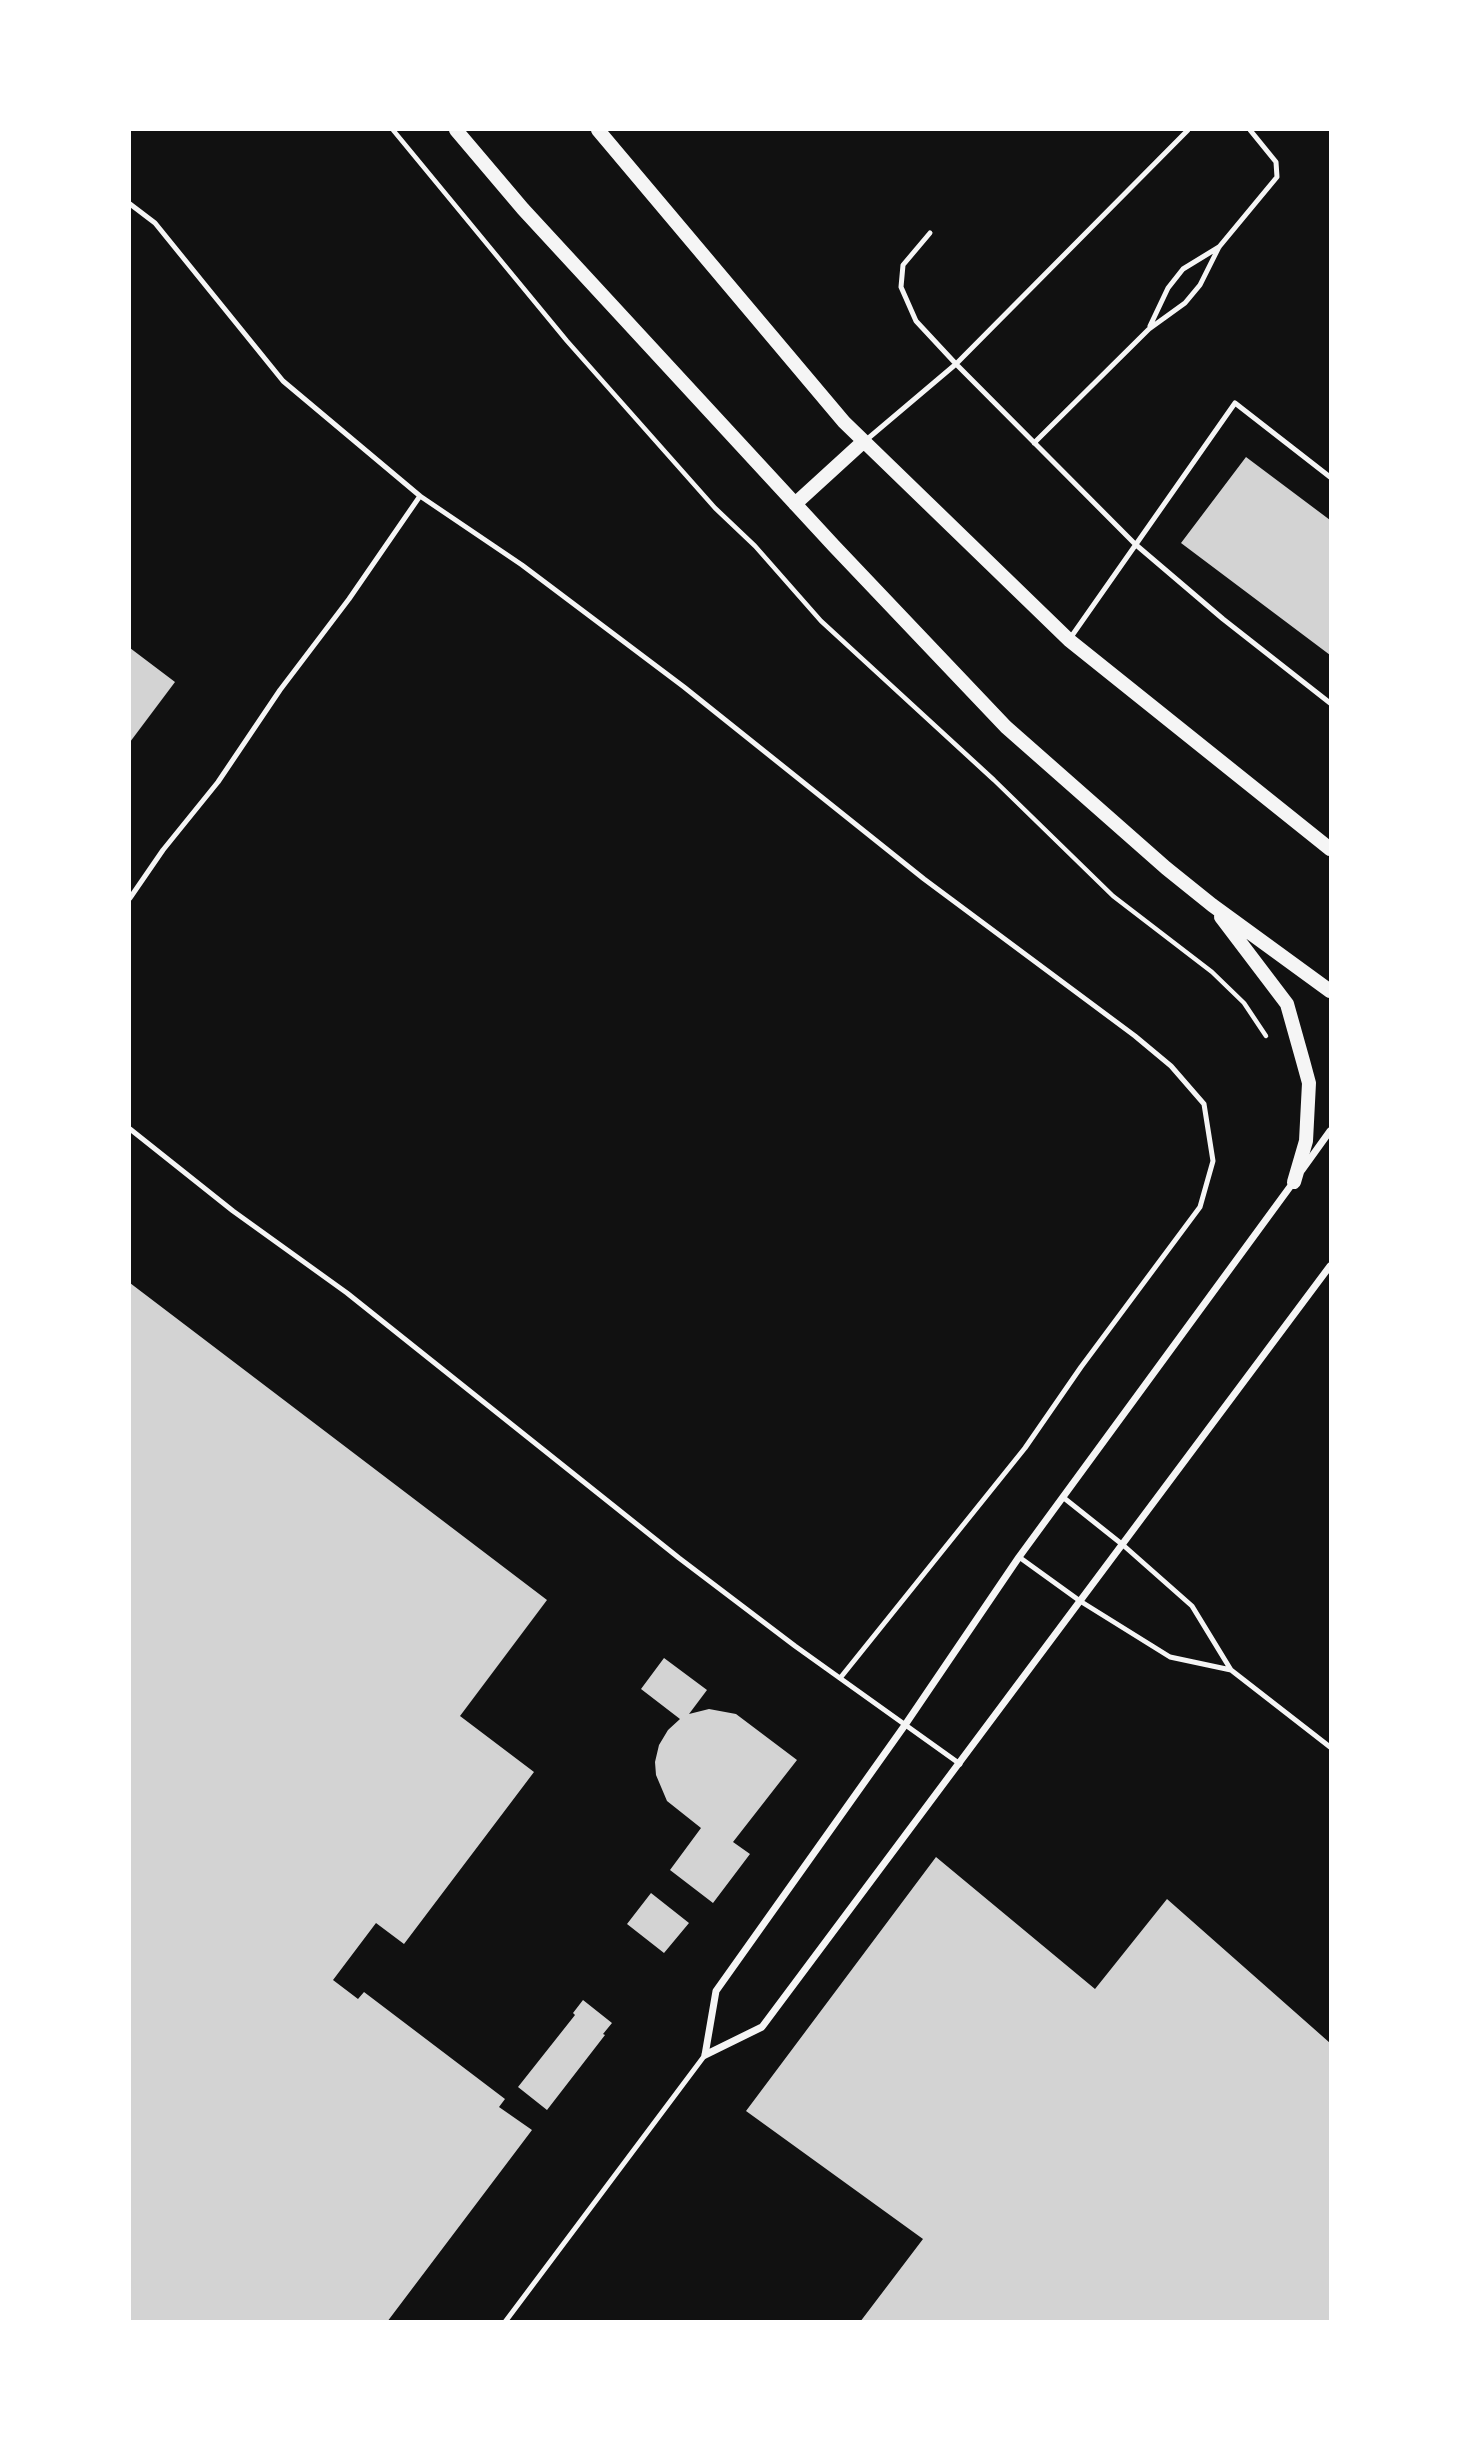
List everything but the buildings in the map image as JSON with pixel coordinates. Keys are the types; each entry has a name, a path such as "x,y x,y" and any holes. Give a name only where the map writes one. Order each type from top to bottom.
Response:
{"main road":[{"path":"456,130 523,209 795,504 1006,727 1212,905 1331,991"},
{"path":"598,130 844,422 1004,579 1069,640 1331,849"},
{"path":"795,504 864,441"},
{"path":"1212,905 1287,1004 1309,1083 1307,1141 1294,1182"}],"street":[{"path":"705,2055 716,1991 905,1725 1019,1558 1331,1131"},
{"path":"705,2055 762,2027 1331,1266"}],"lane":[{"path":"864,441 956,364 1188,130"},
{"path":"1034,443 1149,329 1185,303 1200,285 1219,247 1277,177 1276,162 1250,130"},
{"path":"130,204 155,223 208,292 283,381 420,496 522,565 684,687 924,879 1171,1066 1204,1104 1213,1161 1200,1208 1081,1367 1025,1448 841,1677"},
{"path":"930,233 903,265 901,287 916,321 1135,544 1223,619 1331,703"},
{"path":"1149,329 1168,288 1183,269 1219,247"},
{"path":"1069,640 1235,403 1331,477"},
{"path":"130,898 163,850 218,782 280,690 349,599 420,496"},
{"path":"130,1129 233,1211 346,1293 679,1558 795,1646 960,1764"},
{"path":"1063,1498 1123,1545 1192,1606 1231,1670 1331,1747"},
{"path":"1019,1558 1080,1601 1170,1657 1231,1670"},
{"path":"505,2322 705,2055"}],"path":[{"path":"393,130 567,341 715,508 755,546 821,621 993,780 1113,897 1212,972 1244,1003 1268,1038"}]}
